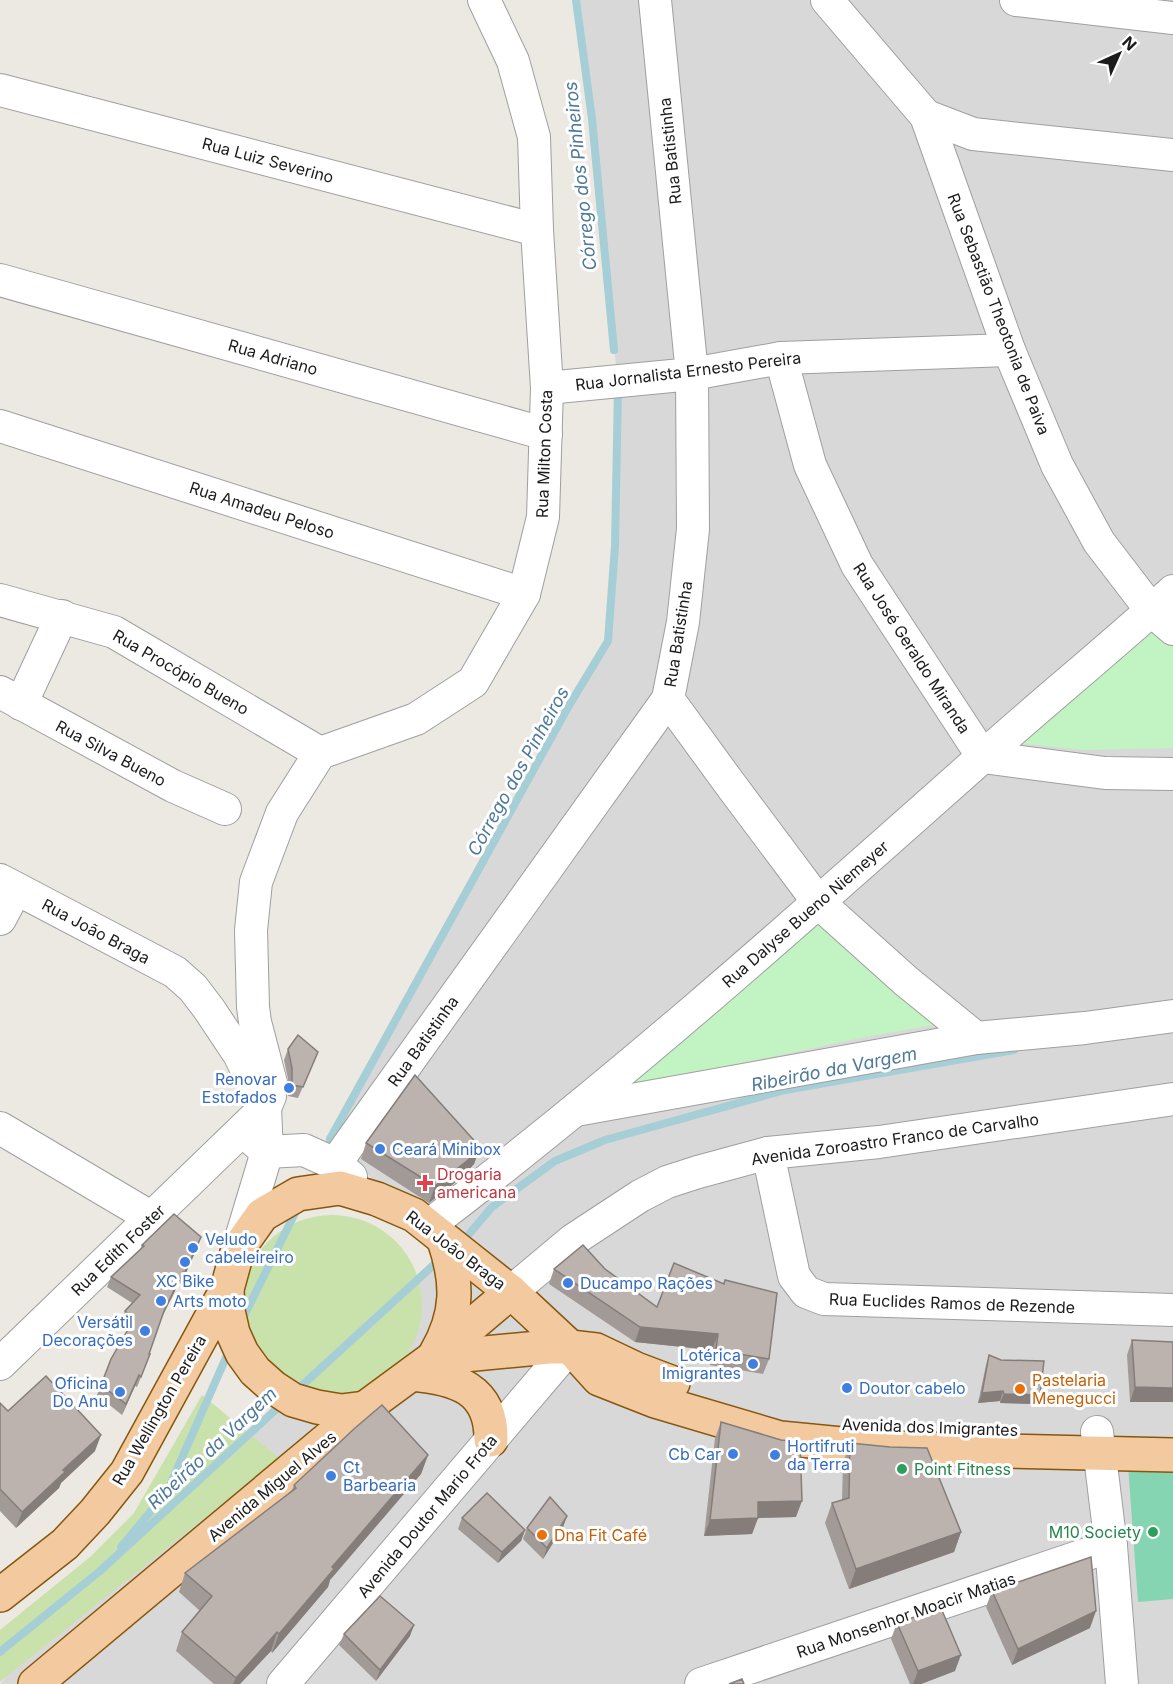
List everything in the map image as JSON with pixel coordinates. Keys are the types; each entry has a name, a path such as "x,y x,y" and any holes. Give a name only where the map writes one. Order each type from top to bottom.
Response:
{"main road":[{"name":"Rua João Braga","path":"365,1408 341,1411 293,1400 255,1371 242,1353 233,1333 228,1311 227,1290 238,1249 262,1215 297,1194 340,1188 377,1199 429,1227 511,1292 570,1347"},
{"path":"422,1366 442,1341 454,1303 452,1264 429,1227"},
{"name":"Rua Wellington Pereira","path":"0,1595 65,1544 95,1512 127,1472 227,1290"},
{"name":"Avenida Miguel Alves","path":"36,1684 365,1408 422,1366 511,1292"},
{"path":"422,1366 549,1347 570,1347"},
{"name":"Avenida dos Imigrantes","path":"570,1347 599,1379 655,1401 780,1438 883,1448 1098,1442 1173,1437"},
{"path":"422,1366 434,1376 456,1382 470,1389 486,1411 492,1427 491,1440"},
{"name":"Avenida dos Imigrantes","path":"1098,1442 1173,1455"}],"street":[{"name":"Rua Milton Costa","path":"320,753 416,719 473,682 524,594 543,517 547,388 537,230 534,137 513,61 484,0"},
{"name":"Rua Batistinha","path":"335,1164 668,699 683,622 693,530 692,374 655,0"},
{"name":"Rua Sebastião Theotonia de Paiva","path":"827,0 926,116 1009,350 1057,465 1099,542 1166,610"},
{"path":"1016,0 1082,4 1173,18"},
{"name":"Rua Luiz Severino","path":"0,90 537,230"},
{"path":"926,116 973,134 1173,155"},
{"name":"Rua Adriano","path":"0,280 546,434"},
{"name":"Rua Jornalista Ernesto Pereira","path":"547,388 692,374 781,358 1009,350"},
{"name":"Rua José Geraldo Miranda","path":"781,358 810,465 857,565 983,757"},
{"name":"Rua Amadeu Peloso","path":"0,426 524,594"},
{"name":"Rua Procópio Bueno","path":"0,600 114,632 320,753"},
{"name":"Rua Dalyse Bueno Niemeyer","path":"429,1227 575,1110 819,903 983,757 1166,610"},
{"path":"11,698 62,616"},
{"name":"Rua Silva Bueno","path":"11,698 173,786 225,809"},
{"path":"668,699 819,903 906,981 976,1038"},
{"path":"238,1249 267,1152 265,1108 270,1096 271,1083 253,1007 250,930 255,882 282,813 320,753"},
{"path":"983,757 1105,773 1173,774"},
{"path":"0,919 8,884"},
{"name":"Rua João Braga","path":"8,884 175,972 193,988 239,1054 265,1108"},
{"path":"575,1110 976,1038 1085,1028 1173,1016"},
{"name":"Avenida Zoroastro Franco de Carvalho","path":"511,1292 573,1240 640,1196 667,1182 768,1153 879,1142 1173,1100"},
{"name":"Rua Edith Foster","path":"0,1364 265,1108"},
{"path":"0,1128 152,1218"},
{"path":"236,1136 249,1137 267,1152 304,1149 335,1164 377,1199"},
{"name":"Rua Euclides Ramos de Rezende","path":"768,1153 794,1276 806,1292 824,1299 1173,1310"},
{"name":"Avenida Doutor Mario Frota","path":"283,1684 570,1347"},
{"path":"1098,1442 1111,1546 1122,1684"},
{"name":"Rua Monsenhor Moacir Matias","path":"701,1684 1111,1546"}],"shaded area":[{"path":"576,0 1173,0 1173,1684 0,1684 100,1571 438,1260 334,1133 567,709 608,641 615,546 618,386 592,119"}],"green space":[{"path":"1146,625 1173,642 1173,748 1084,750 1016,743"},
{"path":"818,918 945,1023 655,1081 615,1086"},
{"path":"332,1215 366,1222 382,1230 396,1241 407,1255 415,1271 422,1305 415,1339 407,1355 396,1369 382,1380 366,1388 332,1395 298,1388 282,1380 268,1369 257,1355 249,1339 242,1305 249,1271 257,1255 268,1241 282,1230 298,1222"},
{"path":"202,1395 279,1458 0,1682 0,1630 90,1557 134,1513"},
{"name":"M10 Society","path":"1173,1463 1173,1599 1138,1602 1128,1465"}],"building":[{"path":"298,1035 318,1052 303,1087 292,1085 292,1068 288,1049"},
{"path":"415,1075 480,1147 468,1160 435,1186 366,1143"},
{"path":"174,1214 201,1237 164,1311 141,1377 139,1375 126,1404 101,1385 111,1359 134,1319 125,1311 140,1295 111,1277"},
{"path":"583,1245 605,1269 657,1307 674,1263 724,1284 725,1280 777,1293 769,1359 716,1350 718,1334 640,1327 554,1269"},
{"path":"1132,1340 1173,1342 1173,1388 1135,1387"},
{"path":"989,1355 1001,1360 1044,1361 1040,1395 1004,1394 1003,1391 982,1393"},
{"path":"46,1376 101,1435 22,1512 0,1489 0,1403 8,1411"},
{"path":"382,1405 428,1455 332,1567 334,1569 279,1634 277,1632 236,1678 182,1632 212,1596 185,1573 296,1488 294,1485"},
{"path":"721,1422 781,1440 800,1442 802,1501 758,1502 758,1518 710,1520"},
{"path":"850,1443 927,1448 961,1532 856,1569 832,1503 849,1498"},
{"path":"487,1493 525,1530 502,1552 462,1518"},
{"path":"550,1497 567,1516 547,1548 527,1528"},
{"path":"1091,1557 1096,1611 1018,1649 992,1591"},
{"path":"380,1596 414,1625 380,1670 344,1634"},
{"path":"941,1608 961,1655 918,1671 897,1623"},
{"path":"742,1679 744,1684 729,1684"}],"waterway":[{"name":"Córrego dos Pinheiros","path":"576,0 592,119 614,350"},
{"name":"Córrego dos Pinheiros","path":"330,1139 567,709 608,641 615,546 618,388"},
{"name":"Ribeirão da Vargem","path":"464,1240 492,1207 555,1161 605,1140 785,1090 1014,1050"},
{"name":"Córrego dos Pinheiros","path":"242,1320 298,1207"},
{"name":"Ribeirão da Vargem","path":"296,1391 439,1260"},
{"name":"Córrego dos Pinheiros","path":"121,1547 167,1492 228,1353"},
{"name":"Ribeirão da Vargem","path":"0,1652 100,1571 283,1403"}],"place":[{"name":"Renovar Estofados","path":"289,1088"},
{"name":"Ceará Minibox","path":"380,1149"},
{"name":"Drogaria americana","path":"425,1183"},
{"name":"Veludo cabeleireiro","path":"193,1248"},
{"name":"XC Bike","path":"185,1262"},
{"name":"Ducampo Rações","path":"568,1283"},
{"name":"Arts moto","path":"161,1301"},
{"name":"Versátil Decorações","path":"145,1331"},
{"name":"Lotérica Imigrantes","path":"753,1364"},
{"name":"Doutor cabelo","path":"847,1388"},
{"name":"Pastelaria Menegucci","path":"1020,1389"},
{"name":"Oficina Do Anu","path":"120,1392"},
{"name":"Cb Car","path":"733,1454"},
{"name":"Hortifruti da Terra","path":"775,1455"},
{"name":"Point Fitness","path":"902,1469"},
{"name":"Ct Barbearia","path":"331,1476"},
{"name":"M10 Society","path":"1153,1532"},
{"name":"Dna Fit Café","path":"542,1535"}]}
